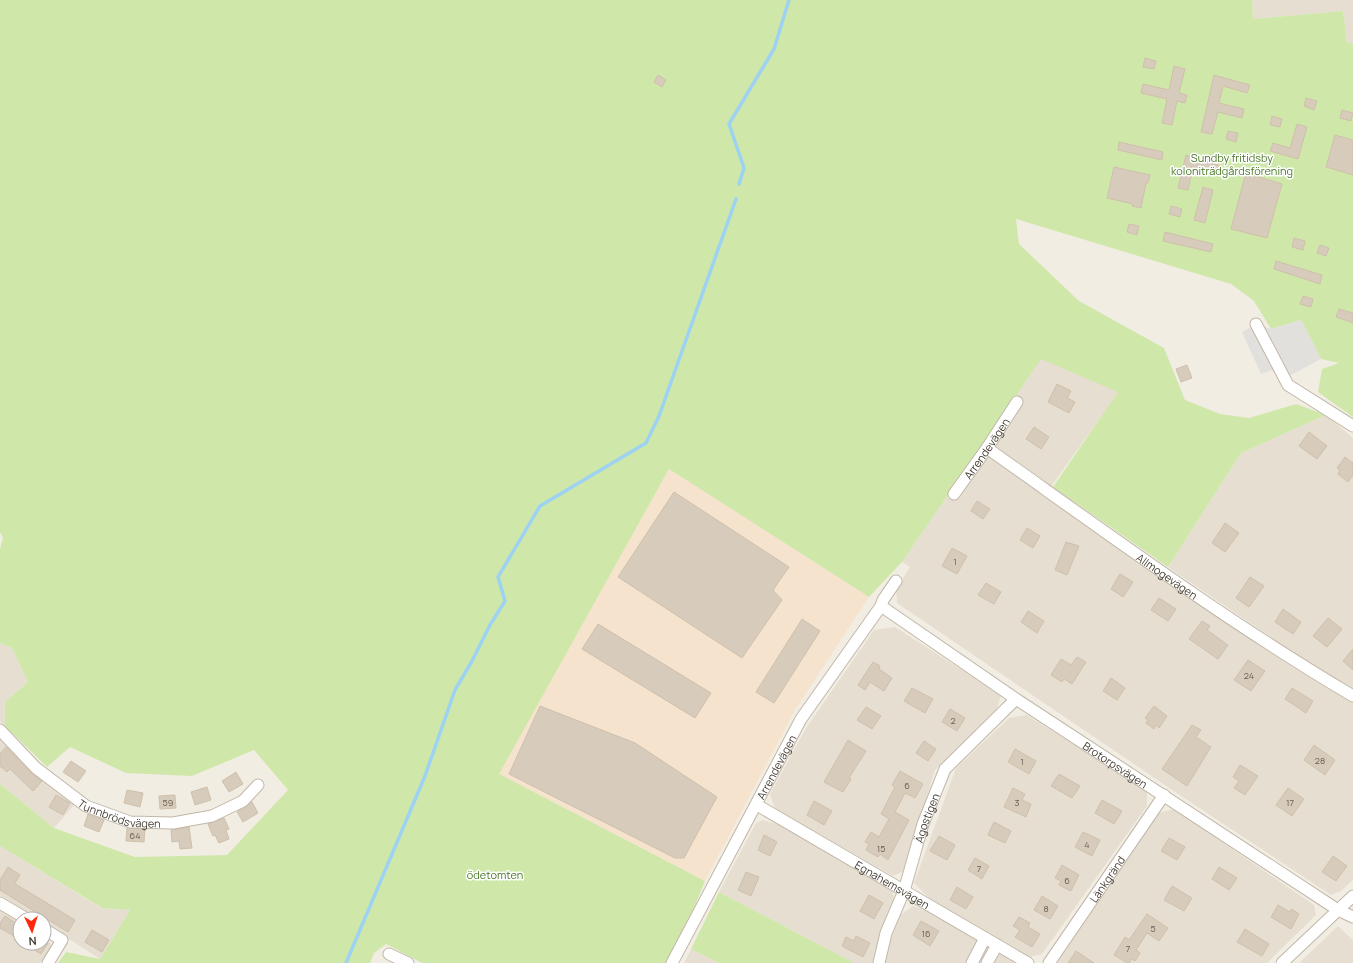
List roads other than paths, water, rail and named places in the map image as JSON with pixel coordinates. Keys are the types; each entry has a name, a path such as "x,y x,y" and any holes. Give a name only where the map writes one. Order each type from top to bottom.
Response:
{"street":[{"path":"1256,324 1288,385 1353,426"},
{"name":"Arrendevägen","path":"954,494 987,448 1017,402"},
{"name":"Allmogevägen","path":"987,448 1188,590 1299,664 1353,696"},
{"name":"Arrendevägen","path":"672,963 757,805 801,719 882,606 883,600 896,580"},
{"name":"Brotorpsvägen","path":"882,606 1016,699 1338,910 1353,917"},
{"name":"Ägostigen","path":"878,963 886,933 904,891 924,824 945,769 1016,699"},
{"name":"Tunnbrödsvägen","path":"0,730 36,768 86,806 130,822 173,823 212,816 243,801 258,785"},
{"name":"Länkgränd","path":"1049,963 1164,795"},
{"name":"Egnahemsvägen","path":"757,805 1028,963"},
{"path":"1282,963 1353,896"},
{"path":"0,902 14,911"},
{"path":"48,963 62,940 52,934"},
{"path":"972,963 985,938"},
{"path":"987,963 997,945"},
{"path":"388,954 408,963"}],"waterway":[{"path":"739,184 744,168 729,124 774,49 789,0"},
{"path":"346,963 425,776 455,690 472,661 490,625 505,601 498,577 540,506 646,443 659,416 736,199"}],"park label":[{"name":"Sundby fritidsby koloniträdgårdsförening","path":"1232,163"},
{"name":"ödetomten","path":"495,874"}]}
